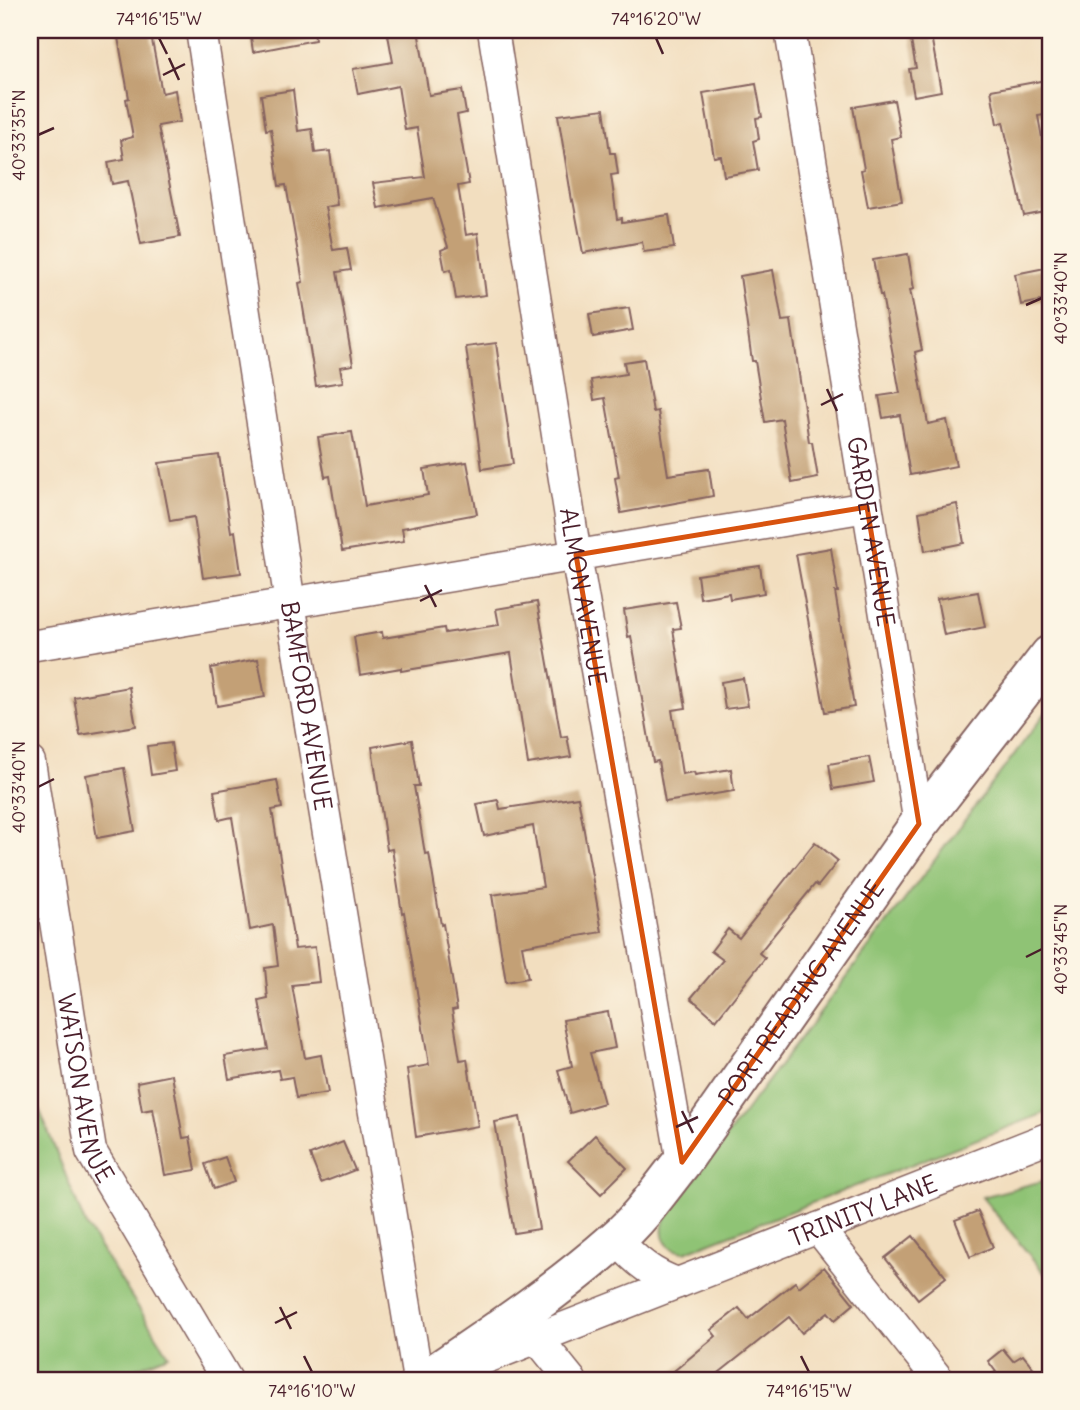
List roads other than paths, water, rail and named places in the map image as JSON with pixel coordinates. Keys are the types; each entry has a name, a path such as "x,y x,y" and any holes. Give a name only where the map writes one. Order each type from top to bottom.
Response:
{"main road":[{"name":"PORT READING AVENUE","path":"428,1380 533,1306 617,1238 682,1163 919,824 1050,655"}],"street":[{"name":"BAMFORD AVENUE","path":"201,30 290,603 418,1380"},
{"name":"ALMON AVENUE","path":"493,30 576,555 682,1163"},
{"name":"GARDEN AVENUE","path":"790,30 919,824"},
{"path":"30,646 867,507"},
{"name":"WATSON AVENUE","path":"30,762 91,1151 227,1380"},
{"name":"TRINITY LANE","path":"428,1380 1050,1137"},
{"path":"818,1228 939,1380"},
{"path":"617,1238 636,1260 652,1272 678,1283"},
{"path":"537,1338 571,1380"}]}
